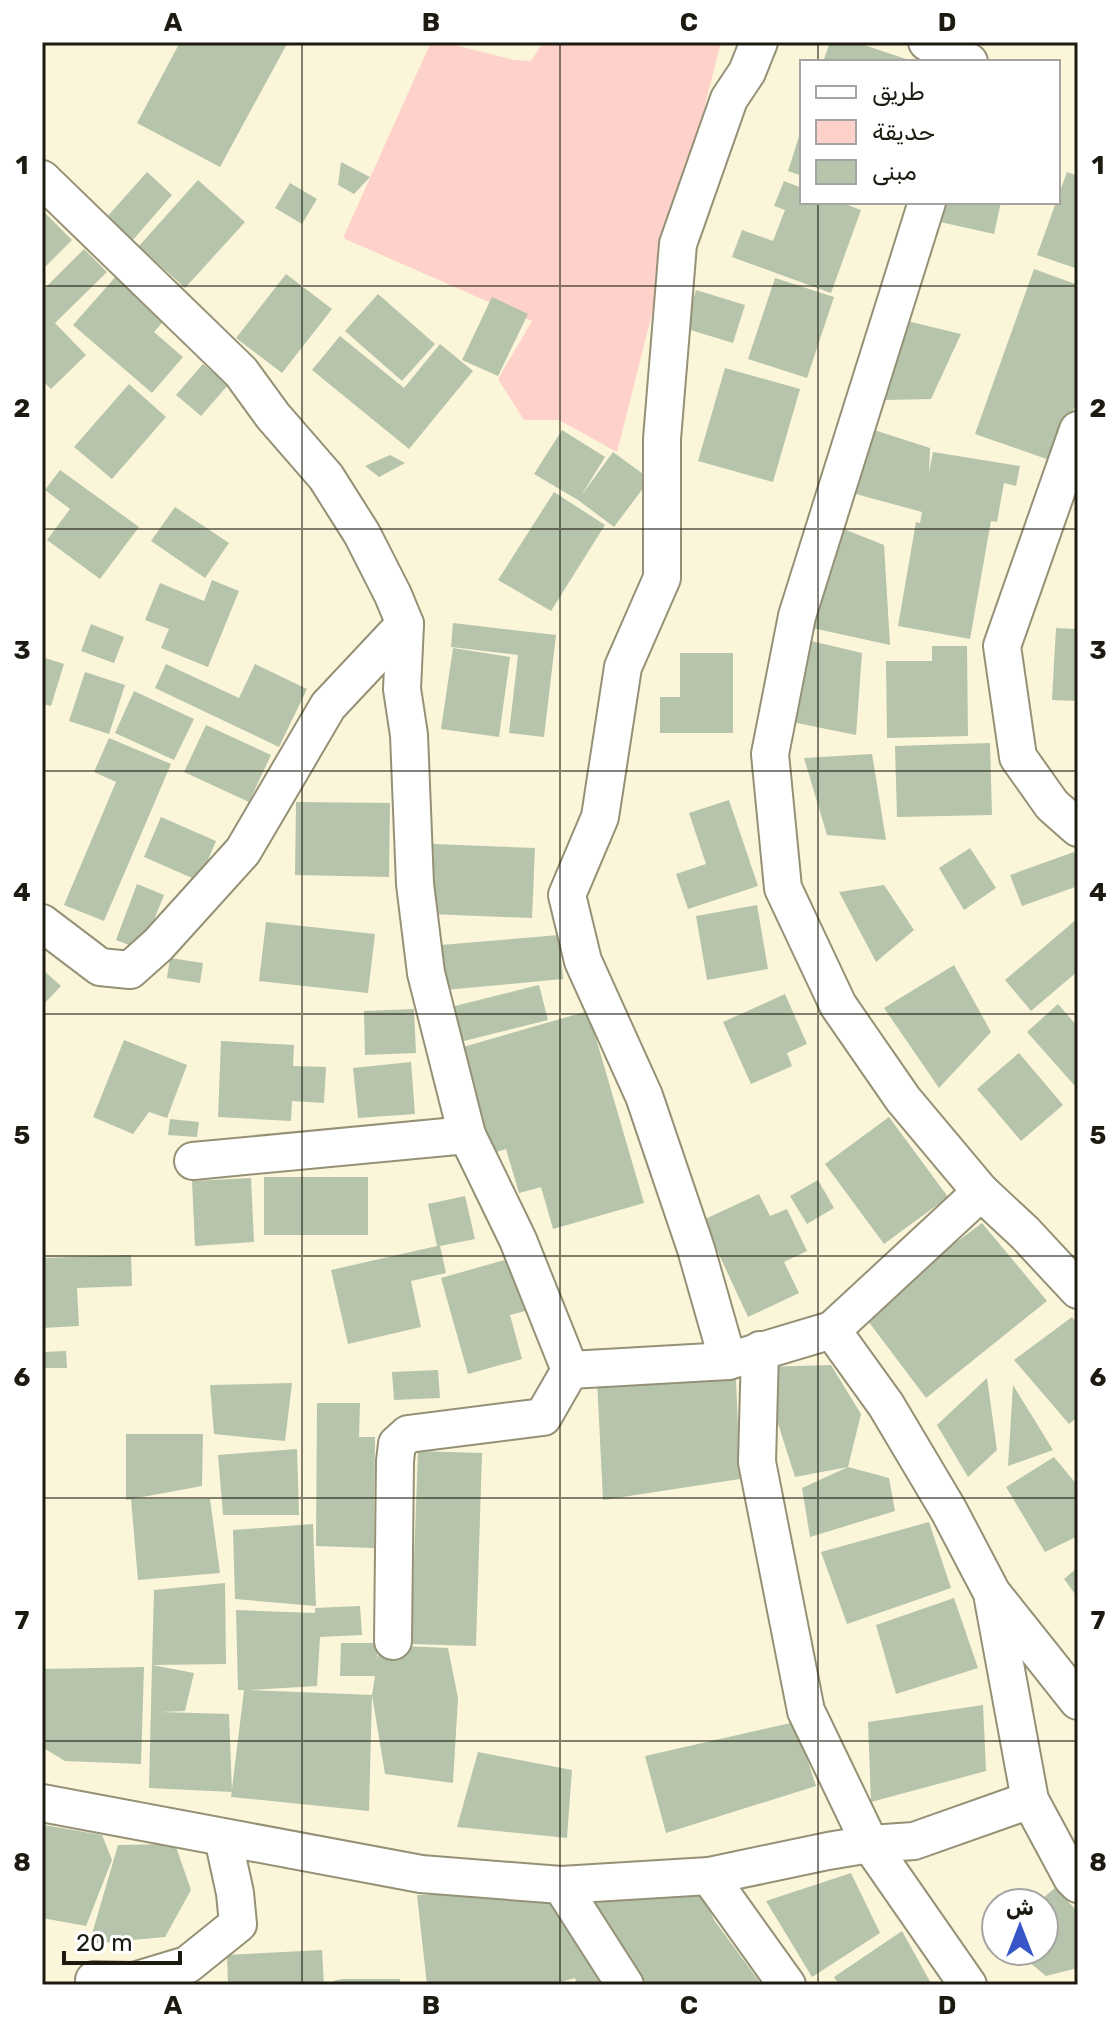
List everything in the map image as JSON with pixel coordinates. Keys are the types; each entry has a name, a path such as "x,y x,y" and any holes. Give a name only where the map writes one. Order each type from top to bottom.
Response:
{"street":[{"path":"781,42 753,57 729,99 678,244 662,439 662,578 623,667 600,817 567,895 583,961 644,1096 696,1249 744,1356 757,1462 806,1711 870,1844 968,1985"},
{"path":"927,42 966,60"},
{"path":"42,179 241,372 273,416 326,477 362,534 393,595 405,624 402,689 409,735 415,884 426,973 467,1135 518,1240 570,1370"},
{"path":"926,204 797,616 770,754 783,888 838,1005 903,1099 981,1192 1025,1233 1078,1290"},
{"path":"1078,430 1002,646 1018,757 1052,805 1078,828"},
{"path":"42,923 100,967 130,970 158,945 243,851 328,706 405,624"},
{"path":"193,1161 467,1135"},
{"path":"570,1370 744,1356 832,1330 981,1192"},
{"path":"832,1330 886,1405 949,1511 992,1593 1078,1701"},
{"path":"393,1641 397,1444 408,1434 543,1417 570,1370"},
{"path":"992,1593 1030,1800 1078,1884"},
{"path":"42,1803 421,1874 561,1885 709,1876 870,1844 914,1841 1030,1800"},
{"path":"94,1980 134,1981 187,1965 238,1924 223,1838"},
{"path":"709,1876 787,1985"},
{"path":"561,1885 625,1985"}],"green space":[{"path":"431,42 531,61 543,42 721,42 617,452 559,420 524,420 498,379 532,321 343,238"}],"building":[{"path":"180,42 288,42 220,167 137,123"},
{"path":"830,42 855,42 906,59 906,60 824,60"},
{"path":"800,133 800,175 788,171"},
{"path":"341,162 370,177 354,194 338,185"},
{"path":"147,172 172,195 132,241 106,218"},
{"path":"1067,172 1078,176 1078,269 1037,255 1055,204 1060,204 1060,191"},
{"path":"198,180 245,222 185,288 139,246"},
{"path":"784,181 800,187 800,204 845,204 861,210 831,293 732,257 742,230 773,241 785,210 774,206"},
{"path":"290,183 317,199 302,224 275,208"},
{"path":"921,204 1001,204 994,234 918,217"},
{"path":"42,210 72,240 42,270"},
{"path":"84,249 107,272 55,323 86,355 51,389 42,380 42,291"},
{"path":"1034,269 1078,285 1078,397 1055,462 975,434"},
{"path":"118,274 167,317 154,332 183,357 152,393 73,325"},
{"path":"286,274 332,309 282,373 236,338"},
{"path":"775,278 834,297 807,378 748,359"},
{"path":"696,290 745,305 733,343 684,328"},
{"path":"378,294 435,344 402,381 345,331"},
{"path":"492,297 528,314 498,376 462,360"},
{"path":"903,320 961,334 931,399 886,400"},
{"path":"340,336 404,388 440,344 473,371 409,449 312,370"},
{"path":"203,364 228,385 201,416 176,395"},
{"path":"725,368 800,389 773,482 698,461"},
{"path":"129,384 166,417 112,479 74,447"},
{"path":"871,429 930,448 929,473 933,452 1020,466 1016,486 1004,483 997,522 991,521 970,639 898,626 916,522 920,523 922,512 852,493"},
{"path":"562,430 605,457 581,496 613,452 650,479 614,527 578,500 534,474"},
{"path":"390,455 405,463 379,477 365,466"},
{"path":"60,470 139,527 100,579 47,540 70,509 45,490"},
{"path":"554,492 605,525 551,611 498,580"},
{"path":"175,507 229,543 205,578 151,541"},
{"path":"841,528 884,545 890,645 803,626"},
{"path":"212,580 239,591 208,667 161,648 169,629 145,620 160,583 204,601"},
{"path":"453,623 556,635 544,737 509,733 518,655 451,647"},
{"path":"91,624 124,637 114,663 81,651"},
{"path":"1056,628 1078,629 1078,701 1052,700"},
{"path":"807,640 862,653 856,735 792,722"},
{"path":"932,646 967,646 968,736 887,738 886,661 932,661"},
{"path":"453,648 510,657 499,737 441,729"},
{"path":"680,653 733,653 733,733 660,733 660,697 680,697"},
{"path":"42,657 64,664 51,706 42,704"},
{"path":"166,664 239,698 255,664 307,689 279,747 155,688"},
{"path":"85,672 125,685 109,734 69,721"},
{"path":"134,691 194,719 174,760 115,733"},
{"path":"206,725 271,755 249,802 184,772"},
{"path":"109,738 171,764 104,921 64,905 116,782 94,772"},
{"path":"990,743 992,815 897,817 895,746"},
{"path":"872,754 886,840 827,835 804,758"},
{"path":"729,800 758,886 688,909 676,874 706,864 689,813"},
{"path":"296,802 390,803 389,877 295,875"},
{"path":"161,817 216,841 199,881 144,857"},
{"path":"433,844 535,848 532,918 431,914"},
{"path":"970,848 996,888 964,910 939,868"},
{"path":"1074,852 1078,863 1078,886 1022,906 1010,875"},
{"path":"137,884 164,895 142,950 116,940"},
{"path":"884,885 914,930 876,962 839,892"},
{"path":"757,905 768,969 707,980 696,916"},
{"path":"1078,918 1078,971 1031,1011 1005,980"},
{"path":"266,922 375,934 368,993 259,981"},
{"path":"559,935 563,979 445,990 441,945"},
{"path":"170,958 203,963 200,983 167,978"},
{"path":"954,965 991,1032 939,1088 884,1008"},
{"path":"42,969 61,986 42,1006"},
{"path":"539,985 548,1020 456,1043 447,1008"},
{"path":"785,994 807,1044 787,1053 792,1066 751,1084 723,1022"},
{"path":"1058,1004 1078,1027 1078,1082 1074,1085 1027,1032"},
{"path":"414,1009 416,1053 365,1055 364,1011"},
{"path":"588,1011 644,1203 553,1229 541,1187 519,1193 506,1149 487,1155 456,1049"},
{"path":"124,1040 187,1065 167,1118 149,1112 133,1134 93,1117"},
{"path":"221,1041 294,1045 293,1066 326,1067 324,1103 292,1101 291,1121 218,1117"},
{"path":"1019,1053 1063,1105 1021,1141 977,1089"},
{"path":"411,1062 415,1114 358,1118 353,1068"},
{"path":"889,1117 948,1197 884,1244 825,1164"},
{"path":"170,1119 199,1122 197,1137 168,1135"},
{"path":"264,1177 368,1177 368,1235 264,1235"},
{"path":"251,1178 254,1242 195,1246 192,1181"},
{"path":"818,1180 834,1208 807,1224 790,1196"},
{"path":"759,1194 770,1216 787,1209 807,1251 784,1262 799,1293 748,1317 703,1220"},
{"path":"465,1196 475,1239 440,1246 446,1273 411,1281 421,1327 348,1344 331,1270 437,1246 428,1204"},
{"path":"982,1223 1047,1301 926,1398 862,1313"},
{"path":"131,1255 132,1286 77,1288 79,1326 42,1328 42,1258"},
{"path":"515,1257 529,1310 510,1315 522,1359 468,1374 441,1278"},
{"path":"1072,1317 1078,1325 1078,1417 1069,1424 1014,1360"},
{"path":"66,1351 67,1368 42,1368 42,1352"},
{"path":"831,1365 861,1414 848,1467 795,1477 760,1367"},
{"path":"438,1370 440,1398 394,1400 392,1372"},
{"path":"987,1378 997,1450 968,1477 937,1425"},
{"path":"736,1379 740,1479 603,1500 597,1380"},
{"path":"292,1383 285,1441 214,1434 210,1385"},
{"path":"1013,1385 1053,1450 1008,1466"},
{"path":"317,1403 360,1403 359,1437 375,1437 374,1548 316,1546"},
{"path":"126,1434 203,1434 202,1486 126,1500"},
{"path":"297,1449 299,1515 223,1515 218,1455"},
{"path":"418,1451 482,1453 476,1646 411,1644"},
{"path":"1054,1457 1078,1486 1078,1536 1045,1552 1006,1487"},
{"path":"848,1467 889,1478 895,1511 810,1537 802,1488"},
{"path":"131,1499 210,1499 220,1573 138,1580"},
{"path":"929,1522 951,1588 847,1624 821,1552"},
{"path":"313,1524 316,1606 235,1599 233,1530"},
{"path":"1078,1567 1078,1598 1064,1579"},
{"path":"225,1583 226,1664 152,1665 154,1590"},
{"path":"954,1598 978,1668 896,1694 876,1625"},
{"path":"360,1606 362,1635 320,1637 317,1686 249,1690 372,1695 369,1811 231,1797 244,1690 238,1690 236,1610 315,1613 315,1608"},
{"path":"341,1643 378,1643 377,1660 380,1645 448,1648 458,1698 453,1783 385,1774 372,1695 375,1676 340,1676"},
{"path":"152,1665 194,1673 185,1711 161,1712 229,1714 232,1792 149,1788"},
{"path":"144,1667 141,1764 65,1761 42,1747 42,1669"},
{"path":"983,1705 986,1771 871,1802 868,1722"},
{"path":"795,1722 816,1786 666,1833 645,1756"},
{"path":"478,1752 572,1770 567,1838 457,1827"},
{"path":"44,1825 102,1835 112,1860 86,1926 42,1918"},
{"path":"175,1844 191,1890 165,1937 89,1944 118,1845"},
{"path":"851,1873 880,1933 812,1977 766,1901"},
{"path":"695,1877 714,1920 762,1985 648,1985 588,1895"},
{"path":"553,1891 615,1985 577,1985 575,1978 550,1985 427,1985 417,1895"},
{"path":"1060,1893 1078,1912 1078,1968 1046,1976 1035,1967 1060,1967"},
{"path":"902,1931 932,1985 839,1985 834,1977"},
{"path":"322,1950 324,1985 228,1985 227,1955"},
{"path":"400,1979 400,1985 334,1985 333,1981"}]}
